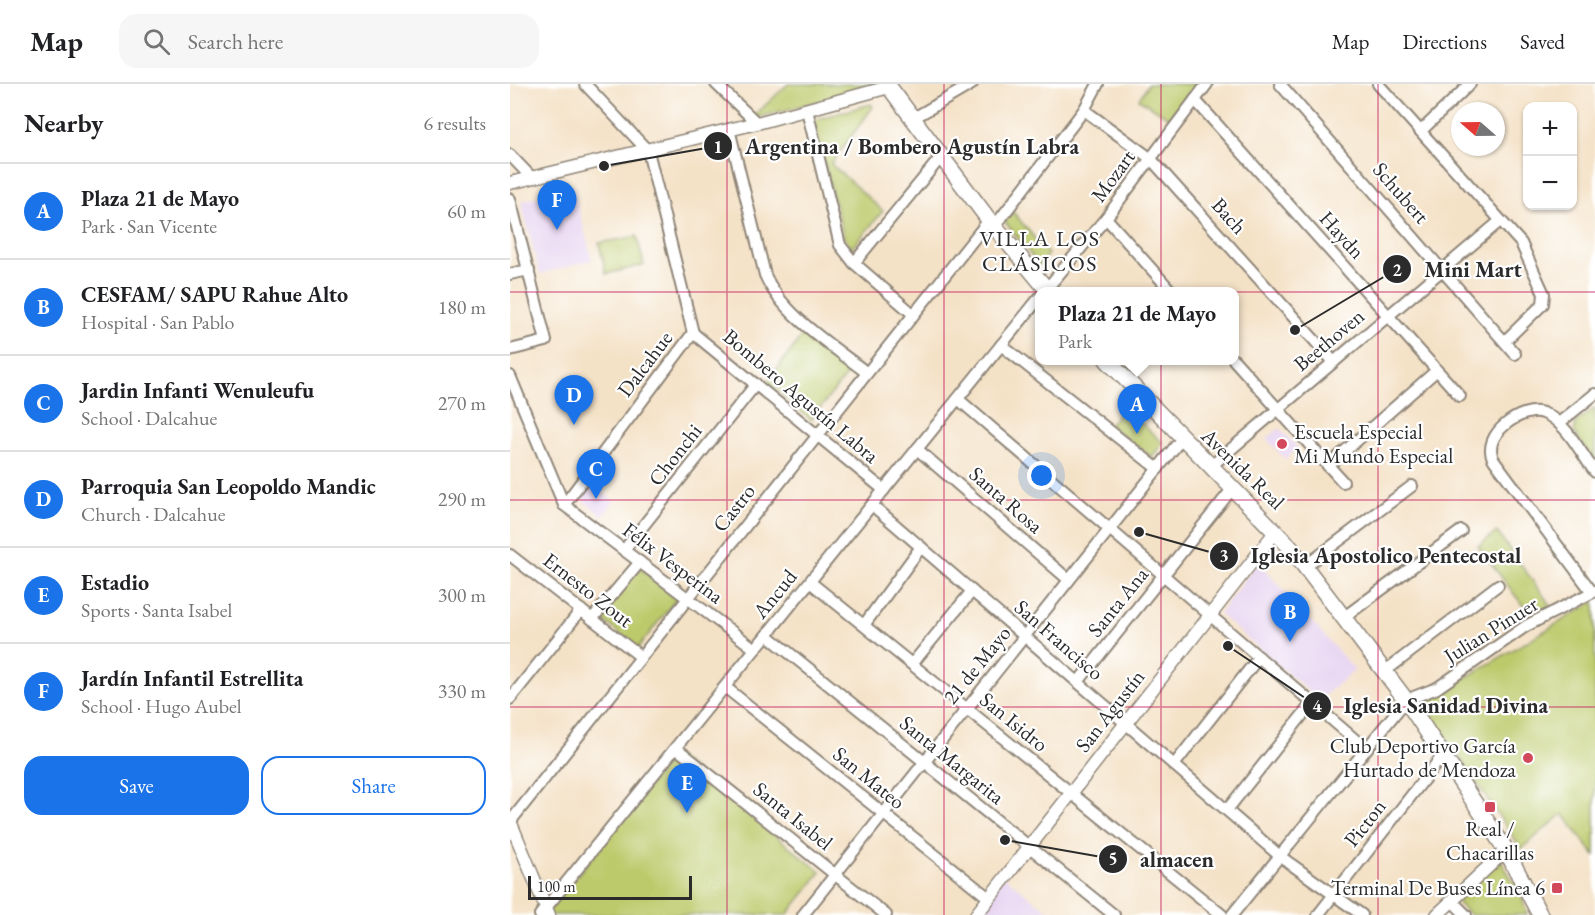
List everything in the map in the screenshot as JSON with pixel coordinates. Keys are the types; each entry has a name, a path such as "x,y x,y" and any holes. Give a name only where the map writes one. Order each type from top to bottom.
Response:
{"main road":[{"path":"888,85 1041,287"},
{"name":"Avenida Real","path":"1112,365 1276,531 1406,700 1506,850 1540,915"}],"street":[{"path":"585,84 648,151 693,333"},
{"path":"716,84 757,123"},
{"path":"912,119 972,84"},
{"name":"Castro","path":"510,821 914,314 1084,110 1098,84"},
{"name":"Mozart","path":"1049,287 1106,218 1208,84"},
{"name":"Schubert","path":"1280,84 1515,354"},
{"path":"1378,84 1521,243 1544,294 1543,304 1505,341"},
{"path":"1421,131 1470,84"},
{"path":"510,183 757,123 888,85"},
{"name":"Haydn","path":"1195,100 1460,396"},
{"path":"807,110 837,239 854,263 914,314"},
{"name":"Bach","path":"1084,110 1150,158 1334,362"},
{"path":"729,129 765,275 773,291 786,307 867,373"},
{"path":"510,155 532,178"},
{"path":"854,263 941,157"},
{"path":"510,199 546,342 510,350"},
{"path":"1106,218 1168,287"},
{"name":"Beethoven","path":"1210,466 1500,221"},
{"path":"510,274 529,270"},
{"name":"Ancud","path":"545,913 766,635 1035,304"},
{"name":"Bombero Agustín Labra","path":"693,333 884,490"},
{"name":"Dalcahue","path":"564,506 693,333"},
{"path":"1001,345 1158,469"},
{"path":"1238,365 1343,482"},
{"path":"1328,466 1436,371"},
{"path":"510,376 564,506"},
{"name":"Chonchi","path":"624,550 756,384"},
{"path":"1559,423 1595,394"},
{"path":"958,399 1366,749"},
{"path":"1593,592 1490,452 1493,435 1522,414 1536,411 1547,414 1559,423 1595,472"},
{"name":"21 de Mayo","path":"803,915 1182,438"},
{"name":"Santa Rosa","path":"917,449 1069,580"},
{"path":"1304,567 1412,486"},
{"name":"Santa Ana","path":"1078,682 1233,488"},
{"name":"San Francisco","path":"872,505 1281,857 1362,915"},
{"name":"Félix Vesperina","path":"564,506 755,649"},
{"name":"San Agustín","path":"975,915 1276,531"},
{"path":"1343,618 1461,531"},
{"path":"864,625 921,547"},
{"name":"Ernesto Zout","path":"510,555 641,657"},
{"path":"592,619 640,562"},
{"name":"San Isidro","path":"810,582 1222,915"},
{"path":"1384,672 1498,585"},
{"path":"912,664 972,591"},
{"name":"Julian Pinuer","path":"1406,700 1437,687 1526,626 1593,592"},
{"path":"510,699 581,610"},
{"name":"Santa Margarita","path":"766,635 1114,915"},
{"path":"1174,765 1259,657"},
{"name":"San Mateo","path":"725,687 989,898"},
{"path":"1232,915 1406,700"},
{"path":"1227,810 1312,703"},
{"name":"Santa Isabel","path":"676,748 886,915"},
{"name":"Picton","path":"1318,915 1443,755"},
{"path":"510,821 545,913"},
{"path":"1437,915 1506,850"},
{"path":"1452,901 1466,915"}],"shaded area":[{"path":"573,187 592,260 540,274 521,201"},
{"name":"Escuela Especial Mi Mundo Especial","path":"1279,428 1298,448 1285,459 1267,439"},
{"path":"590,482 614,501 603,516 579,497"},
{"path":"1258,562 1355,670 1319,700 1219,614"},
{"path":"1004,876 1053,915 974,915"}],"green space":[{"path":"788,84 872,84 870,88 755,118 754,116"},
{"path":"1148,84 1196,84 1169,118 1139,99"},
{"path":"871,104 873,107 831,164 883,211 852,248 844,238 813,120"},
{"path":"1013,212 1048,254 1039,265 1005,222"},
{"path":"637,236 644,265 606,274 599,243"},
{"path":"805,332 851,369 811,420 767,382"},
{"path":"1124,407 1163,443 1152,457 1109,425"},
{"path":"1595,408 1595,457 1593,459 1574,432 1576,422"},
{"path":"1497,532 1551,606 1530,615 1478,546"},
{"path":"640,568 677,598 638,648 600,618"},
{"name":"Club Deportivo García Hurtado de Mendoza","path":"1595,601 1595,856 1563,814 1521,849 1423,703"},
{"path":"674,754 821,872 787,915 550,915 548,912"},
{"path":"1499,858 1521,894 1527,915 1470,915 1455,900"}],"place":[{"name":"Argentina / Bombero Agustín Labra","path":"604,166"},
{"name":"Jardín Infantil Estrellita","path":"557,230"},
{"name":"Mini Mart","path":"1295,330"},
{"name":"Parroquia San Leopoldo Mandic","path":"574,425"},
{"name":"Plaza 21 de Mayo","path":"1137,434"},
{"name":"Escuela Especial Mi Mundo Especial","path":"1282,444"},
{"name":"Jardin Infanti Wenuleufu","path":"596,499"},
{"name":"Iglesia Apostolico Pentecostal","path":"1139,532"},
{"name":"CESFAM/ SAPU Rahue Alto","path":"1290,642"},
{"name":"Iglesia Sanidad Divina","path":"1228,646"},
{"name":"Club Deportivo García Hurtado de Mendoza","path":"1528,758"},
{"name":"Real / Chacarillas","path":"1490,807"},
{"name":"Estadio","path":"687,813"},
{"name":"almacen","path":"1005,840"},
{"name":"Terminal De Buses Línea 6","path":"1557,888"}],"district":[{"name":"VILLA LOS CLÁSICOS","path":"1040,250"}]}
